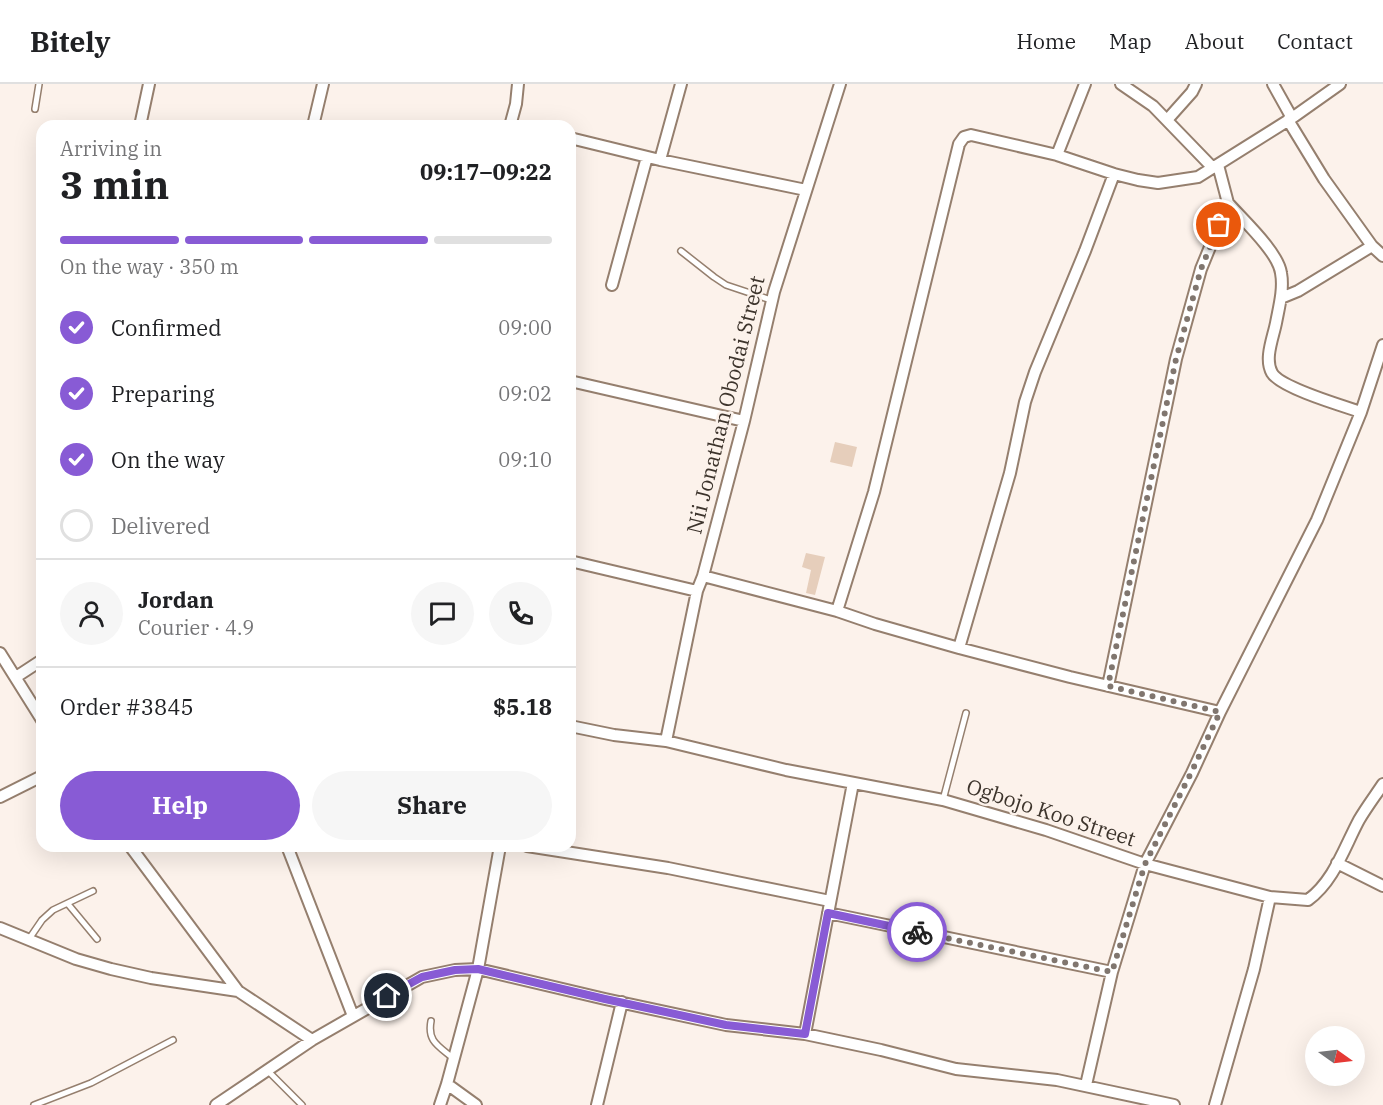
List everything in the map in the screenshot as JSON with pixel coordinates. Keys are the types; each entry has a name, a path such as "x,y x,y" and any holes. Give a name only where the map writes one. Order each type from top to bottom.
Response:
{"street":[{"path":"141,120 149,84"},
{"path":"314,120 322,84"},
{"path":"514,120 518,84"},
{"path":"660,160 681,84"},
{"name":"Nii Jonathan Obodai Street","path":"666,741 698,591 744,421 771,300 840,84"},
{"path":"1057,155 1085,84"},
{"path":"1121,84 1153,106 1215,166 1228,203 1274,256 1281,272 1281,298 1269,359 1272,374 1284,383 1361,412"},
{"path":"1167,120 1192,92 1196,84"},
{"path":"1273,84 1324,179 1372,246 1383,256"},
{"path":"837,611 874,492 959,144 964,137 971,135 1057,155 1114,174 1158,183 1198,177 1290,119 1340,84"},
{"path":"576,139 660,160 806,190"},
{"path":"612,285 647,157"},
{"path":"959,648 1010,473 1025,402 1114,174"},
{"path":"1108,686 1176,359 1201,269 1228,203"},
{"path":"1281,298 1298,291 1372,246"},
{"path":"1086,1085 1112,972 1145,864 1317,519 1361,412 1383,345"},
{"path":"576,382 744,421"},
{"path":"576,562 698,591"},
{"path":"703,576 837,611 959,648 1220,712"},
{"path":"0,653 36,710"},
{"path":"16,677 36,664"},
{"path":"576,727 614,735 666,741"},
{"name":"Ogbojo Koo Street","path":"666,741 786,770 943,800 1046,830 1145,864 1270,897 1308,900 1318,893 1359,820 1381,792"},
{"path":"0,797 36,779"},
{"path":"805,1034 853,783"},
{"path":"134,852 238,992 312,1040"},
{"path":"289,852 353,1016"},
{"path":"440,1105 478,969 499,852"},
{"path":"565,852 668,868 830,901"},
{"path":"1337,862 1383,886"},
{"path":"1215,1105 1254,969 1270,897"},
{"path":"828,913 1112,972"},
{"path":"0,928 76,958 111,969 238,992"},
{"path":"216,1105 312,1040 422,977 455,970 478,969 726,1025 805,1034 956,1069 1057,1080 1174,1105"},
{"path":"597,1105 622,1002"},
{"path":"447,1084 476,1105"}],"lane":[{"path":"35,109 39,84"},
{"path":"681,251 726,285 771,300"},
{"path":"943,800 966,713"},
{"path":"29,940 42,920 54,910 93,891"},
{"path":"68,903 97,939"},
{"path":"431,1021 429,1031 431,1039 454,1059"},
{"path":"34,1105 91,1083 173,1040"},
{"path":"267,1069 302,1105"}],"building":[{"path":"835,442 857,447 852,467 830,462"},
{"path":"806,553 825,557 815,595 806,593 811,570 802,567"}],"way so far":[{"path":"917,932 1112,972 1145,864 1220,712 1108,686 1176,359 1201,269 1219,225"}],"route":[{"path":"387,996 422,977 455,970 478,969 726,1025 805,1034 828,913 917,932"}]}
